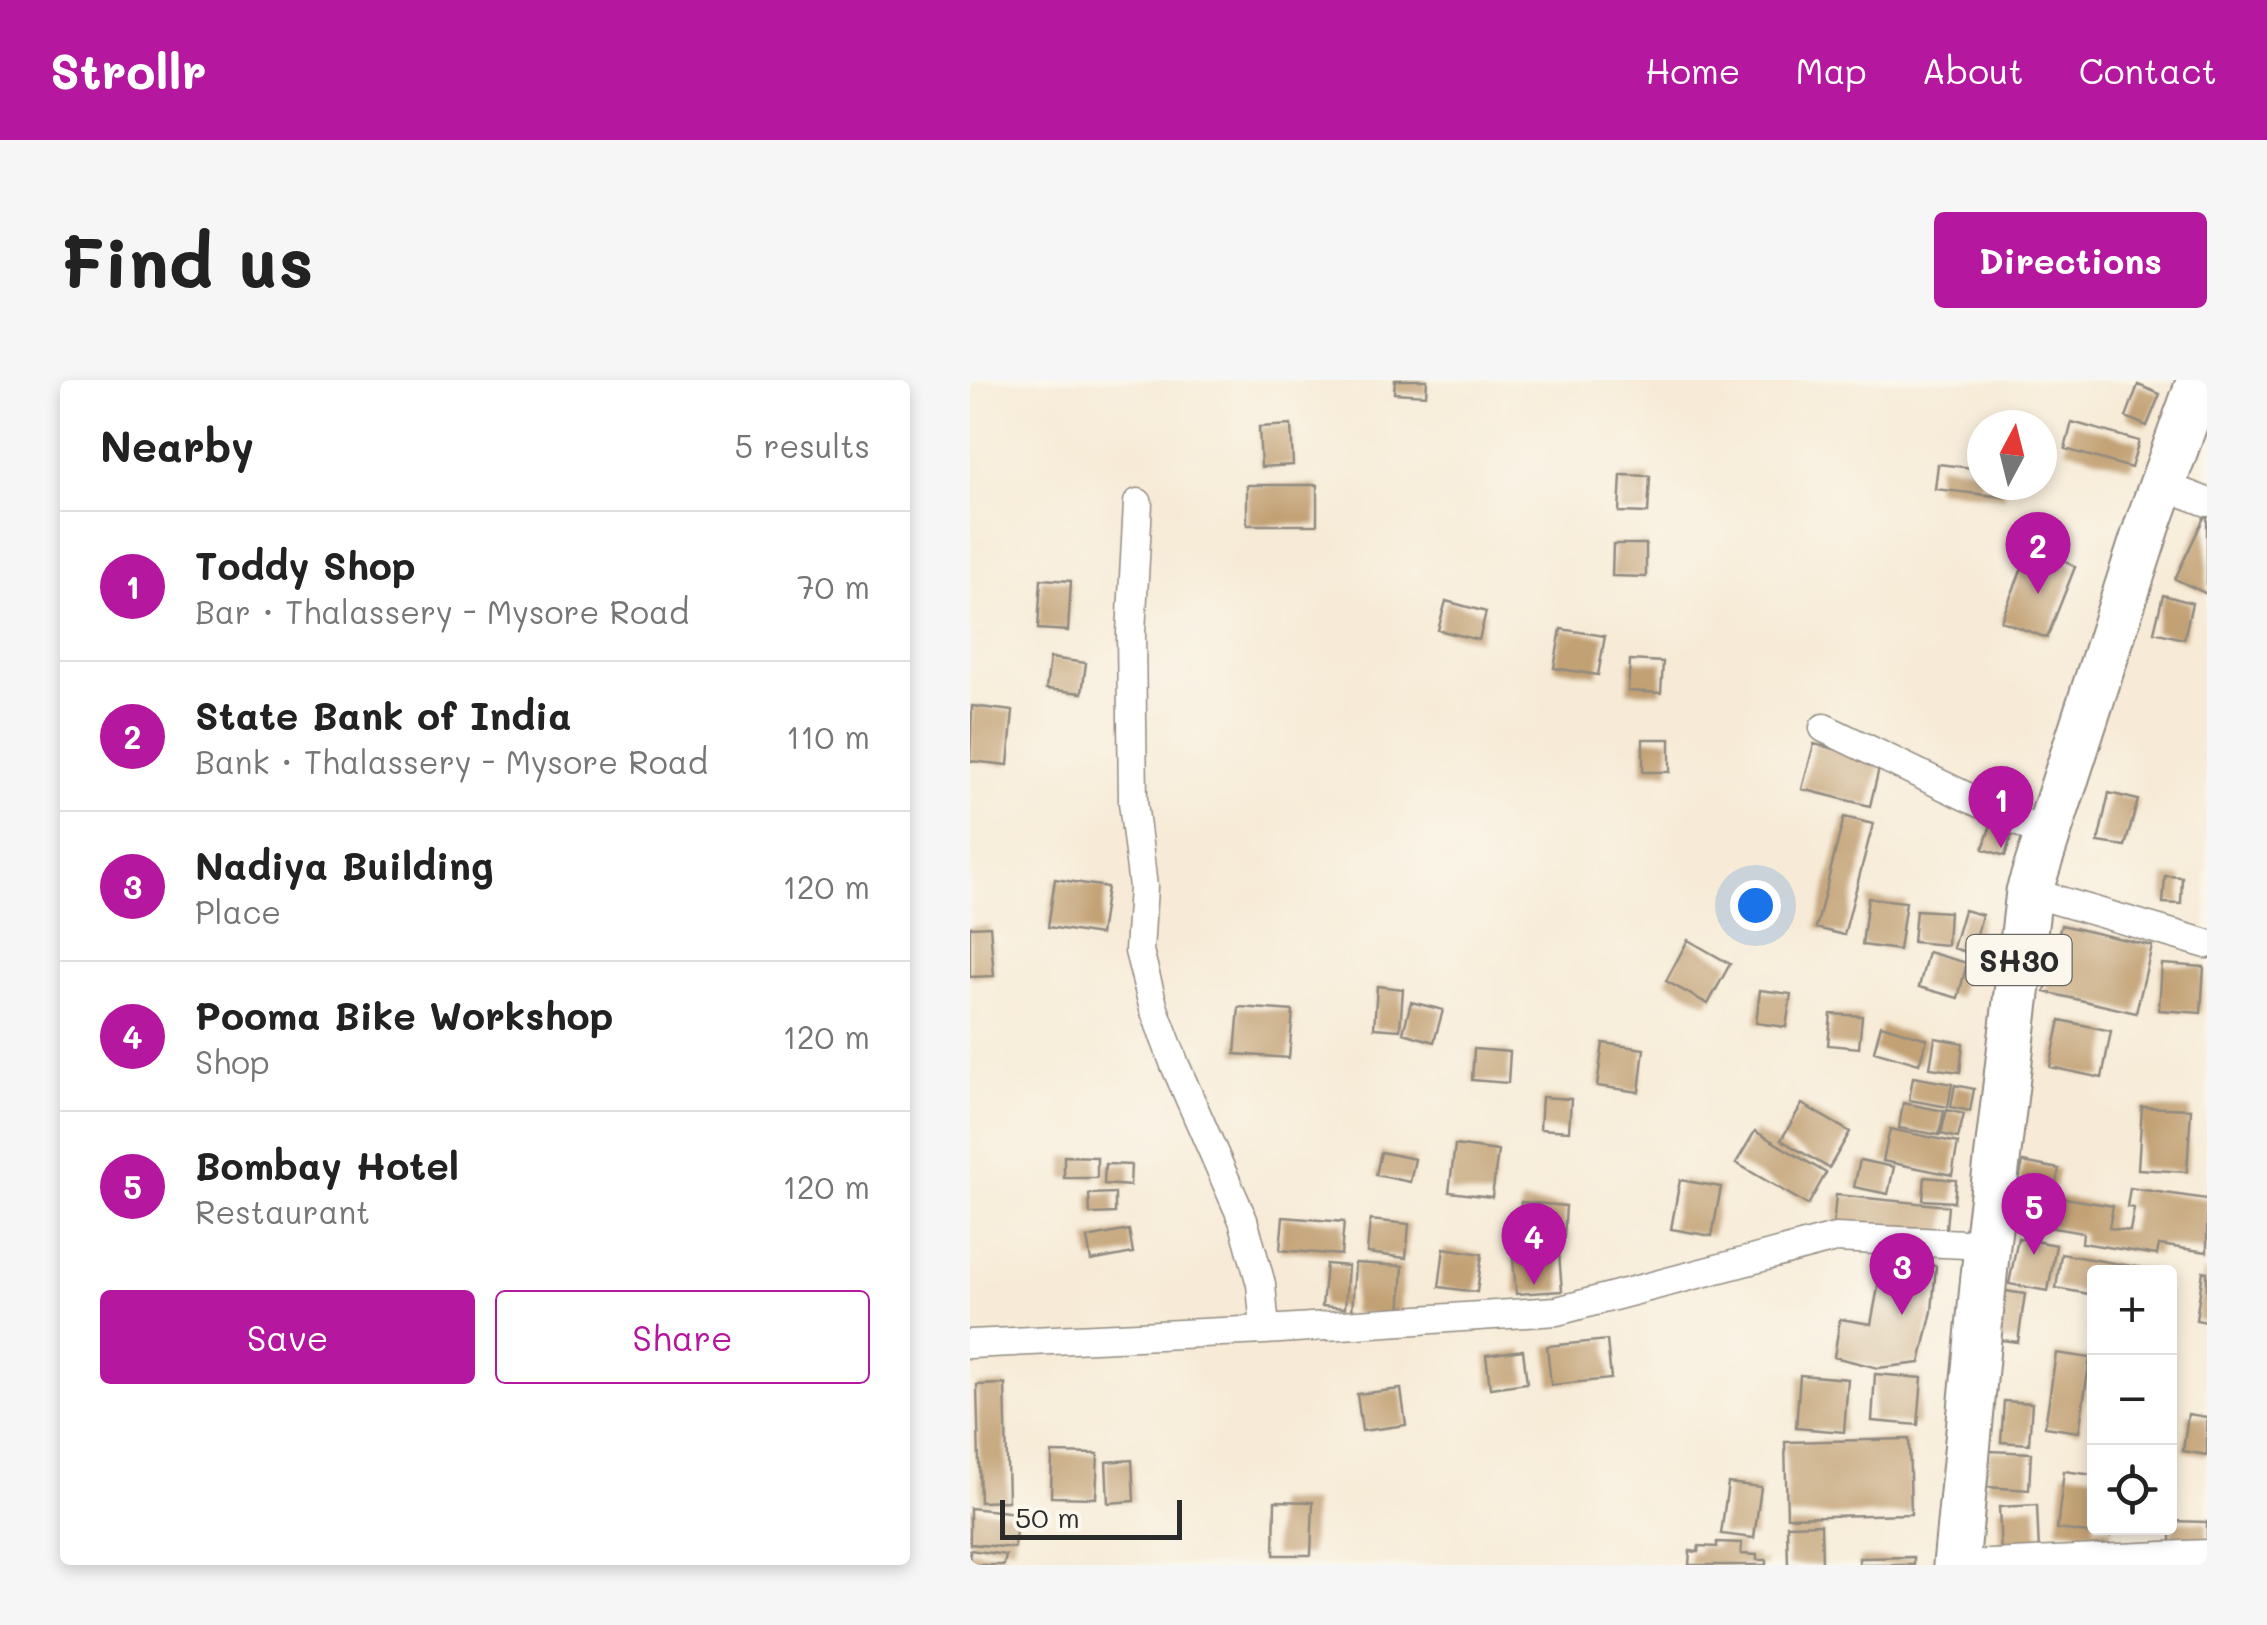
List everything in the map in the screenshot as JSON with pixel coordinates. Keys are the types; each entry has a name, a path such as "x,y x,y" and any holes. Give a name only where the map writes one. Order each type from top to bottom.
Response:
{"main road":[{"name":"SH30","path":"1956,1565 1986,1245 2028,892 2200,380"}],"street":[{"path":"2162,485 2207,502"},
{"path":"1138,503 1131,633 1133,802 1144,888 1139,951 1154,1009 1175,1065 1242,1220 1261,1284 1265,1330"},
{"path":"1824,728 2046,836"},
{"path":"2028,892 2207,944"},
{"path":"970,1344 1265,1330 1558,1310 1835,1238 1986,1245"},
{"path":"1968,1565 2207,1554"}],"building":[{"path":"1395,380 1427,380 1426,395 1394,393"},
{"path":"2138,385 2160,394 2147,426 2126,417"},
{"path":"2072,422 2139,441 2131,468 2065,449"},
{"path":"1291,425 1293,465 1261,467 1259,427"},
{"path":"1938,464 1967,467 1967,493 1935,489"},
{"path":"1621,475 1650,476 1648,513 1619,512"},
{"path":"1247,485 1317,485 1317,525 1247,525"},
{"path":"2207,511 2207,594 2175,579"},
{"path":"2032,543 2075,567 2047,638 2001,621"},
{"path":"1613,544 1646,544 1646,577 1612,576"},
{"path":"1041,579 1071,581 1068,631 1038,629"},
{"path":"2163,595 2192,603 2184,639 2154,632"},
{"path":"1446,601 1486,612 1479,640 1438,630"},
{"path":"1561,629 1605,636 1598,675 1554,668"},
{"path":"1050,658 1086,663 1082,693 1046,689"},
{"path":"1630,660 1663,662 1661,693 1628,691"},
{"path":"972,706 1013,711 1008,765 970,761"},
{"path":"1643,739 1670,739 1670,772 1643,772"},
{"path":"1814,744 1881,760 1870,806 1802,789"},
{"path":"2109,793 2138,800 2125,846 2098,842"},
{"path":"1844,817 1873,824 1844,935 1816,928"},
{"path":"1993,818 2015,825 2005,856 1983,849"},
{"path":"2165,876 2182,877 2181,904 2163,903"},
{"path":"1055,879 1107,887 1100,935 1048,927"},
{"path":"1868,898 1906,902 1899,950 1862,945"},
{"path":"1916,910 1949,912 1947,945 1913,942"},
{"path":"1964,910 1982,915 1972,954 1953,948"},
{"path":"2061,925 2152,946 2136,1013 2045,992"},
{"path":"990,926 994,976 970,977 970,927"},
{"path":"1688,940 1730,964 1708,1004 1666,981"},
{"path":"1928,952 1967,963 1958,998 1919,987"},
{"path":"2162,964 2204,967 2201,1013 2159,1010"},
{"path":"1377,986 1403,989 1400,1030 1374,1028"},
{"path":"1760,990 1791,994 1786,1027 1756,1023"},
{"path":"1411,1002 1443,1010 1434,1042 1403,1033"},
{"path":"1239,1007 1293,1011 1289,1058 1235,1054"},
{"path":"1831,1014 1862,1016 1859,1048 1828,1045"},
{"path":"2060,1020 2111,1031 2102,1078 2050,1067"},
{"path":"1881,1025 1927,1039 1919,1064 1874,1051"},
{"path":"1935,1038 1963,1043 1960,1072 1930,1068"},
{"path":"1603,1043 1644,1049 1639,1092 1597,1086"},
{"path":"1474,1049 1510,1052 1508,1083 1472,1080"},
{"path":"1913,1077 1952,1084 1948,1107 1909,1100"},
{"path":"1955,1085 1974,1089 1970,1111 1951,1107"},
{"path":"1542,1097 1571,1099 1569,1131 1540,1129"},
{"path":"1903,1103 1944,1111 1939,1135 1899,1128"},
{"path":"1802,1104 1850,1132 1829,1168 1781,1140"},
{"path":"2142,1107 2191,1109 2187,1172 2138,1169"},
{"path":"1947,1110 1964,1114 1958,1138 1941,1134"},
{"path":"1890,1129 1958,1143 1952,1175 1883,1161"},
{"path":"1755,1131 1826,1173 1808,1205 1736,1163"},
{"path":"1455,1145 1498,1151 1492,1197 1449,1192"},
{"path":"1381,1152 1415,1159 1410,1182 1376,1175"},
{"path":"1064,1156 1097,1157 1097,1178 1064,1178"},
{"path":"1860,1160 1894,1167 1888,1194 1854,1187"},
{"path":"2023,1162 2059,1169 2055,1187 2019,1180"},
{"path":"1105,1164 1131,1165 1130,1186 1104,1184"},
{"path":"1925,1177 1956,1180 1954,1202 1923,1200"},
{"path":"1680,1180 1721,1187 1712,1236 1671,1229"},
{"path":"2130,1188 2207,1199 2207,1252 2159,1245 2157,1255 2082,1243 2083,1233 2036,1225 2041,1194 2113,1206 2109,1228 2130,1231 2134,1208 2127,1207"},
{"path":"1115,1193 1115,1213 1090,1214 1089,1194"},
{"path":"2013,1193 2032,1195 2028,1228 2009,1226"},
{"path":"1836,1195 1948,1206 1945,1239 1833,1228"},
{"path":"1521,1202 1566,1206 1564,1238 1519,1234"},
{"path":"1283,1217 1344,1222 1341,1255 1280,1250"},
{"path":"1370,1220 1409,1224 1406,1258 1367,1253"},
{"path":"1129,1230 1133,1253 1091,1261 1087,1238"},
{"path":"2018,1238 2056,1245 2048,1291 2009,1284"},
{"path":"1444,1248 1482,1254 1477,1292 1439,1287"},
{"path":"1559,1254 1562,1291 1516,1294 1513,1258"},
{"path":"2061,1254 2126,1265 2087,1265 2087,1294 2056,1288"},
{"path":"1883,1261 1936,1266 1932,1311 1920,1363 1878,1368 1834,1357 1840,1319 1871,1324"},
{"path":"1355,1263 1403,1266 1400,1316 1352,1313"},
{"path":"1326,1264 1348,1266 1345,1308 1322,1306"},
{"path":"2203,1271 2207,1272 2207,1322 2196,1320"},
{"path":"1999,1290 2025,1294 2018,1342 1993,1339"},
{"path":"1607,1340 1611,1379 1551,1385 1547,1346"},
{"path":"1523,1350 1527,1383 1490,1388 1486,1355"},
{"path":"2056,1353 2087,1358 2079,1432 2045,1427"},
{"path":"1875,1374 1922,1378 1918,1425 1872,1421"},
{"path":"1800,1375 1848,1379 1844,1432 1796,1428"},
{"path":"1005,1384 1008,1501 980,1502 977,1385"},
{"path":"1401,1389 1406,1425 1362,1431 1357,1394"},
{"path":"2004,1401 2032,1403 2029,1444 2001,1442"},
{"path":"2188,1414 2207,1417 2207,1455 2183,1451"},
{"path":"1909,1439 1911,1514 1787,1517 1785,1442"},
{"path":"1990,1451 2031,1453 2029,1490 1987,1487"},
{"path":"1052,1453 1098,1454 1096,1498 1051,1497"},
{"path":"1132,1460 1134,1501 1108,1503 1106,1462"},
{"path":"2064,1471 2087,1474 2087,1533 2057,1529"},
{"path":"1728,1483 1761,1487 1754,1538 1721,1534"},
{"path":"1275,1501 1313,1502 1311,1555 1274,1555"},
{"path":"2037,1505 2039,1554 2001,1556 1999,1507"},
{"path":"970,1508 1018,1513 1014,1548 970,1544"},
{"path":"2177,1521 2207,1522 2207,1545 2171,1544 2171,1535 2177,1535"},
{"path":"1821,1524 1822,1565 1788,1565 1787,1525"},
{"path":"1717,1542 1742,1543 1741,1554 1757,1555 1757,1560 1766,1560 1766,1565 1689,1565 1690,1551 1698,1552 1699,1546 1717,1547"},
{"path":"970,1550 1006,1555 1004,1565 970,1565"},
{"path":"1914,1557 1914,1565 1859,1565 1859,1558"}],"place":[{"name":"State Bank of India","path":"2038,594"},
{"name":"Toddy Shop","path":"2001,848"},
{"name":"Bombay Hotel","path":"2034,1255"},
{"name":"Pooma Bike Workshop","path":"1534,1285"},
{"name":"Nadiya Building","path":"1902,1315"}]}
